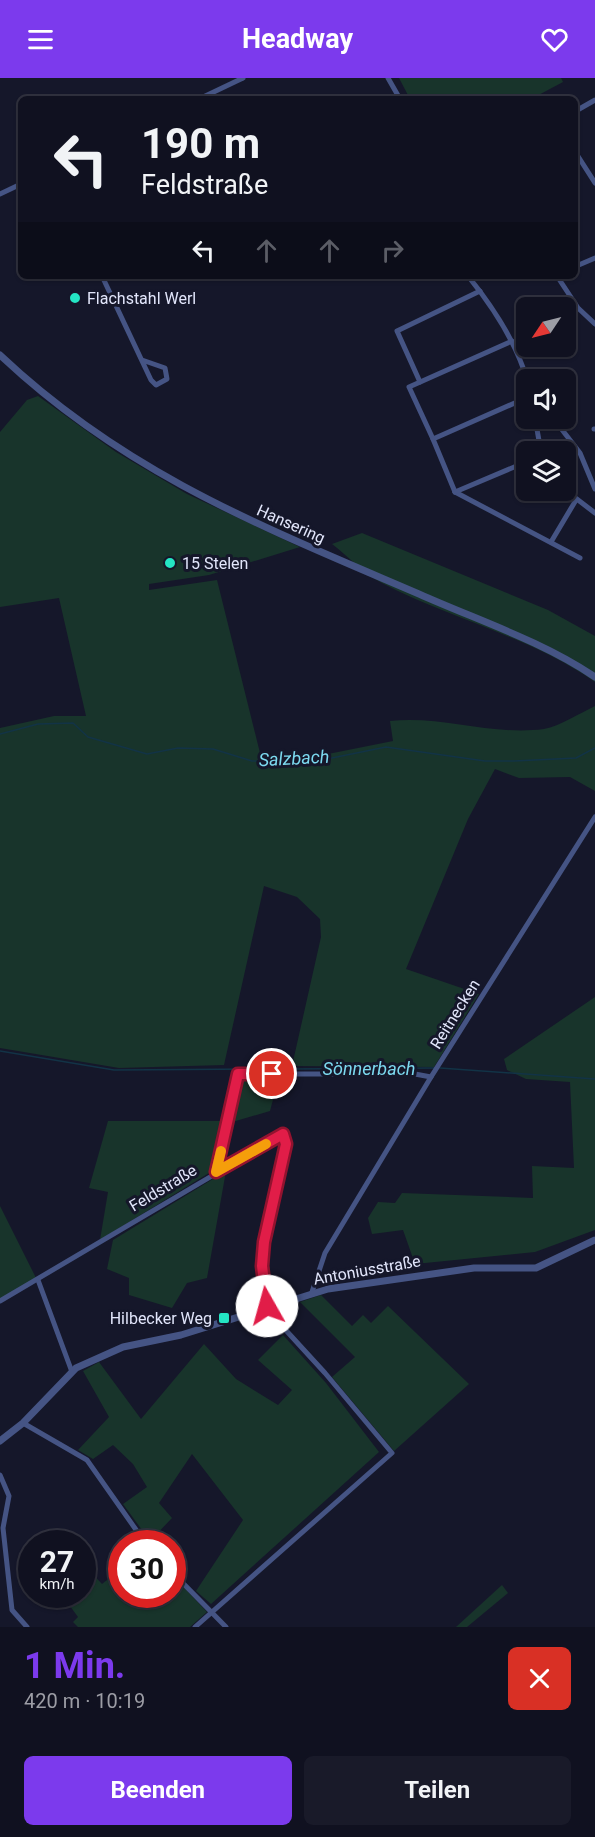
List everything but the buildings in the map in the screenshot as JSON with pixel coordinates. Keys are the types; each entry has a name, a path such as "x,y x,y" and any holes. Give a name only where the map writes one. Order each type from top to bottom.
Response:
{"street":[{"path":"205,96 243,78"},
{"path":"388,78 398,96"},
{"path":"578,110 595,100"},
{"path":"578,156 595,183"},
{"path":"0,194 18,185"},
{"path":"578,265 595,258"},
{"path":"103,279 142,360 156,385 167,379 165,368 142,360"},
{"path":"470,279 512,341 522,369"},
{"path":"559,279 578,308 595,324"},
{"path":"420,382 397,331 480,291"},
{"path":"512,341 409,387 455,492 580,558"},
{"name":"Hansering","path":"0,355 39,390 104,440 188,490 249,521 533,644 595,677"},
{"path":"433,439 516,402"},
{"path":"561,429 580,453 595,489"},
{"path":"455,492 516,466"},
{"path":"576,500 595,513"},
{"path":"550,542 575,501"},
{"name":"Reitnecken","path":"312,1292 325,1253 439,1065 595,817"},
{"path":"216,1172 238,1074 433,1075"},
{"name":"Feldstraße","path":"0,1301 283,1134 286,1144 264,1242 262,1266 267,1306"},
{"name":"Antoniusstraße","path":"0,1441 23,1423 81,1365 123,1347 181,1335 312,1292 445,1271 474,1268 536,1268 595,1240"},
{"path":"38,1280 72,1372"},
{"path":"195,1627 392,1453 325,1373 271,1314 267,1306"},
{"path":"23,1423 87,1460 136,1530"},
{"path":"0,1475 9,1496 3,1528 12,1610 27,1627"},
{"path":"186,1586 226,1627"}],"green space":[{"path":"399,78 561,78 563,82 537,96 408,96"},
{"path":"38,396 116,452 187,494 300,547 209,575 149,584 149,590 217,580 261,757 318,756 393,741 390,721 428,721 505,730 544,729 595,706 595,791 570,777 519,778 495,769 468,819 406,969 479,994 434,1067 292,1066 321,937 320,919 297,897 264,886 224,1065 119,1068 0,1048 0,728 54,716 86,716 59,598 0,607 0,432 27,400"},
{"path":"362,533 548,610 595,636 595,682 570,666 518,640 408,596 382,583 362,570 332,544"},
{"path":"595,997 595,1230 535,1252 415,1264 403,1230 372,1234 368,1218 378,1202 395,1203 402,1193 533,1198 532,1166 574,1168 570,1082 526,1079 507,1070 504,1059"},
{"path":"245,1076 289,1077 285,1095 275,1092 270,1111 229,1123 237,1082"},
{"path":"108,1121 224,1121 215,1165 209,1173 100,1240 108,1192 89,1188"},
{"path":"226,1171 207,1278 187,1283 172,1308 129,1295 129,1278 107,1269 113,1240"},
{"path":"0,1206 37,1280 0,1300"},
{"path":"321,1295 352,1326 363,1315 371,1323 388,1306 469,1384 394,1451 332,1377 355,1357 300,1302"},
{"path":"283,1335 326,1383 379,1452 211,1604 196,1591 243,1520 192,1454 159,1503 172,1518 161,1530 142,1530 123,1504 147,1487 133,1464 113,1445 93,1459 78,1450 109,1417 83,1371 99,1362 141,1419 204,1344 236,1379 278,1405 292,1390 258,1360"},
{"path":"96,1578 102,1584 108,1579 108,1608 186,1608 186,1590 207,1612 190,1627 78,1627 73,1622 78,1617 71,1608 96,1608"},
{"path":"502,1585 508,1593 467,1627 456,1627"}],"waterway":[{"name":"Salzbach","path":"0,734 38,724 73,723 88,737 147,754 178,748 213,749 252,761 317,761 386,747 485,761 514,761 576,758 595,748"},
{"name":"Sönnerbach","path":"0,1051 114,1070 435,1068"},
{"name":"Sönnerbach","path":"440,1068 595,1079"}],"slow traffic":[{"path":"221,1151 216,1172 266,1144"}],"place":[{"name":"Flachstahl Werl","path":"75,298"},
{"name":"15 Stelen","path":"170,563"},
{"name":"Hilbecker Weg","path":"224,1318"}],"route":[{"path":"267,1306 262,1266 264,1242 286,1144 283,1134 216,1172 238,1074 272,1074"}]}
